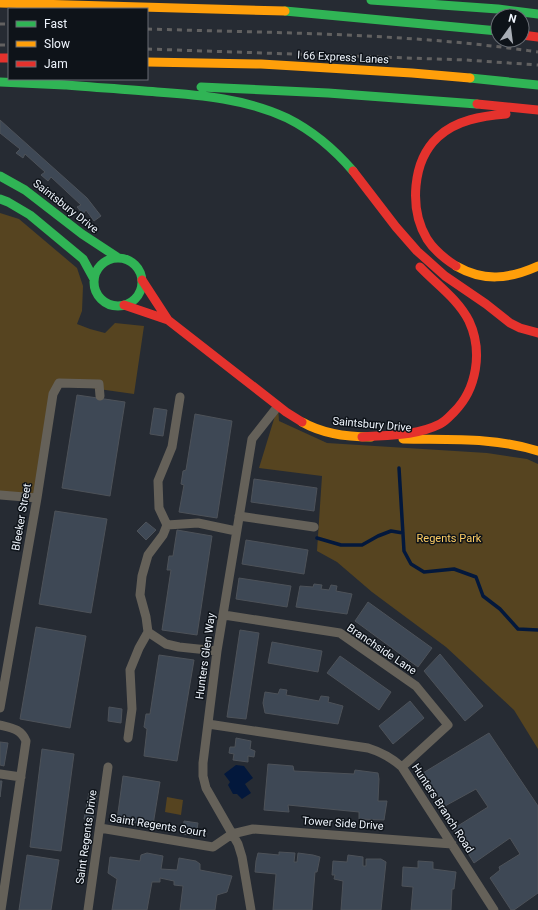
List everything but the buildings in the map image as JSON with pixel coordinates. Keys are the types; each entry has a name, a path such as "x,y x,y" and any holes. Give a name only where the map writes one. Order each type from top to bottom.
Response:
{"main road":[{"path":"371,0 498,9 538,14"},
{"path":"0,3 286,11 490,30"},
{"name":"I 66 Express Lanes","path":"148,62 261,64 397,72 538,85"},
{"path":"0,82 224,88 338,93 433,99 538,111"},
{"path":"54,84 197,95 234,102 273,113 296,123 322,140 343,160 408,243 432,267 494,310 510,323 538,333"},
{"path":"538,111 489,115 466,121 445,131 429,146 418,167 415,193 419,218 428,239 443,257 455,266 469,273 496,278 525,272 538,266"},
{"name":"Saintsbury Drive","path":"0,176 18,184 94,243 118,257"},
{"path":"362,437 408,433 442,423 454,413 470,389 477,358 473,328 464,312 412,258 392,230 371,194"},
{"path":"0,199 30,215 83,259 94,279"},
{"path":"118,257 131,261 142,275 142,280 141,290 138,297 132,302 117,306 102,300 94,287 94,279 96,271 101,265 108,260 118,257"},
{"name":"Saintsbury Drive","path":"142,280 168,320 278,406 300,421 319,430 341,435 362,437 489,441 511,444 538,451"},
{"name":"Saintsbury Drive","path":"124,305 168,320"},
{"path":"494,310 538,325"}],"street":[{"name":"Bleeker Street","path":"0,708 37,498 53,394 59,383 100,384 100,396"},
{"path":"128,738 132,709 130,670 139,648 148,632 146,616 140,595 142,576 148,555 163,535 167,525 159,508 158,481 172,447 180,397"},
{"name":"Hunters Glen Way","path":"251,910 242,857 238,844 206,788 203,776 204,745 217,651 252,439 278,406"},
{"path":"0,495 37,498"},
{"path":"239,516 314,527"},
{"path":"167,525 198,523 236,531"},
{"name":"Branchside Lane","path":"224,615 340,633 416,686 448,725 402,767"},
{"path":"148,632 166,644 179,647 217,651"},
{"name":"Hunters Branch Road","path":"208,724 368,748 379,751 391,757 402,767 494,910"},
{"path":"0,725 16,729 22,733 26,740 1,910"},
{"name":"Saint Regents Drive","path":"88,910 108,767"},
{"path":"0,774 21,777"},
{"name":"Saint Regents Court","path":"100,828 212,846 232,834"},
{"name":"Tower Side Drive","path":"232,834 253,829 452,844"}],"green space":[{"path":"0,213 19,219 77,268 83,286 82,311 77,324 105,333 115,323 144,326 134,394 56,383 36,491 27,497 0,495"},
{"name":"Regents Park","path":"278,406 279,421 327,443 487,453 527,459 538,464 538,749 514,710 446,647 372,592 337,562 317,551 322,476 259,468"},
{"path":"167,797 183,800 181,815 165,812"}],"water":[{"path":"236,765 244,766 253,778 245,784 251,793 242,799 237,794 233,794 228,785 230,782 224,774"}],"waterway":[{"path":"399,468 404,551 411,564 424,572 454,569 476,577 483,596 500,609 518,629 538,630"},
{"path":"317,538 341,545 362,545 391,531 403,533"}],"railway":[{"path":"0,24 8,24"},
{"path":"148,29 392,37 538,52"},
{"path":"0,45 8,45"},
{"path":"148,49 466,60 538,65"}],"traffic: fast":[{"path":"371,0 498,9 538,14"},
{"path":"285,11 490,30"},
{"path":"470,78 538,85"},
{"path":"0,82 65,85"},
{"path":"54,84 190,95 224,99 256,106 287,118 315,135 331,148 353,171"},
{"path":"201,87 328,93 477,104"},
{"path":"0,176 25,190 82,234 117,257"},
{"path":"0,199 30,215 83,259 94,279"},
{"path":"113,258 123,258 135,265 142,277 142,282 142,287 135,299 123,306 113,306 105,302 98,295 94,287 94,277 98,269 105,262 113,258"}],"traffic: slow":[{"path":"0,3 285,11"},
{"path":"148,62 261,64 470,78"},
{"path":"456,266 477,275 497,277 517,274 538,266"},
{"path":"302,422 335,434 371,437"},
{"path":"403,439 488,441 505,443 538,451"}],"traffic: jam":[{"path":"530,36 538,37"},
{"path":"0,58 8,58"},
{"path":"477,104 538,110"},
{"path":"456,266 433,247 421,227 417,214 416,200 418,172 429,147 445,131 470,120 506,114"},
{"path":"353,171 396,227 417,251 445,276 486,304 510,323 520,328 538,333"},
{"path":"362,437 412,433 440,424 462,403 473,381 476,345 469,321 453,299 420,267"},
{"path":"142,280 168,320 286,412 302,422"},
{"path":"124,305 168,320"}]}
